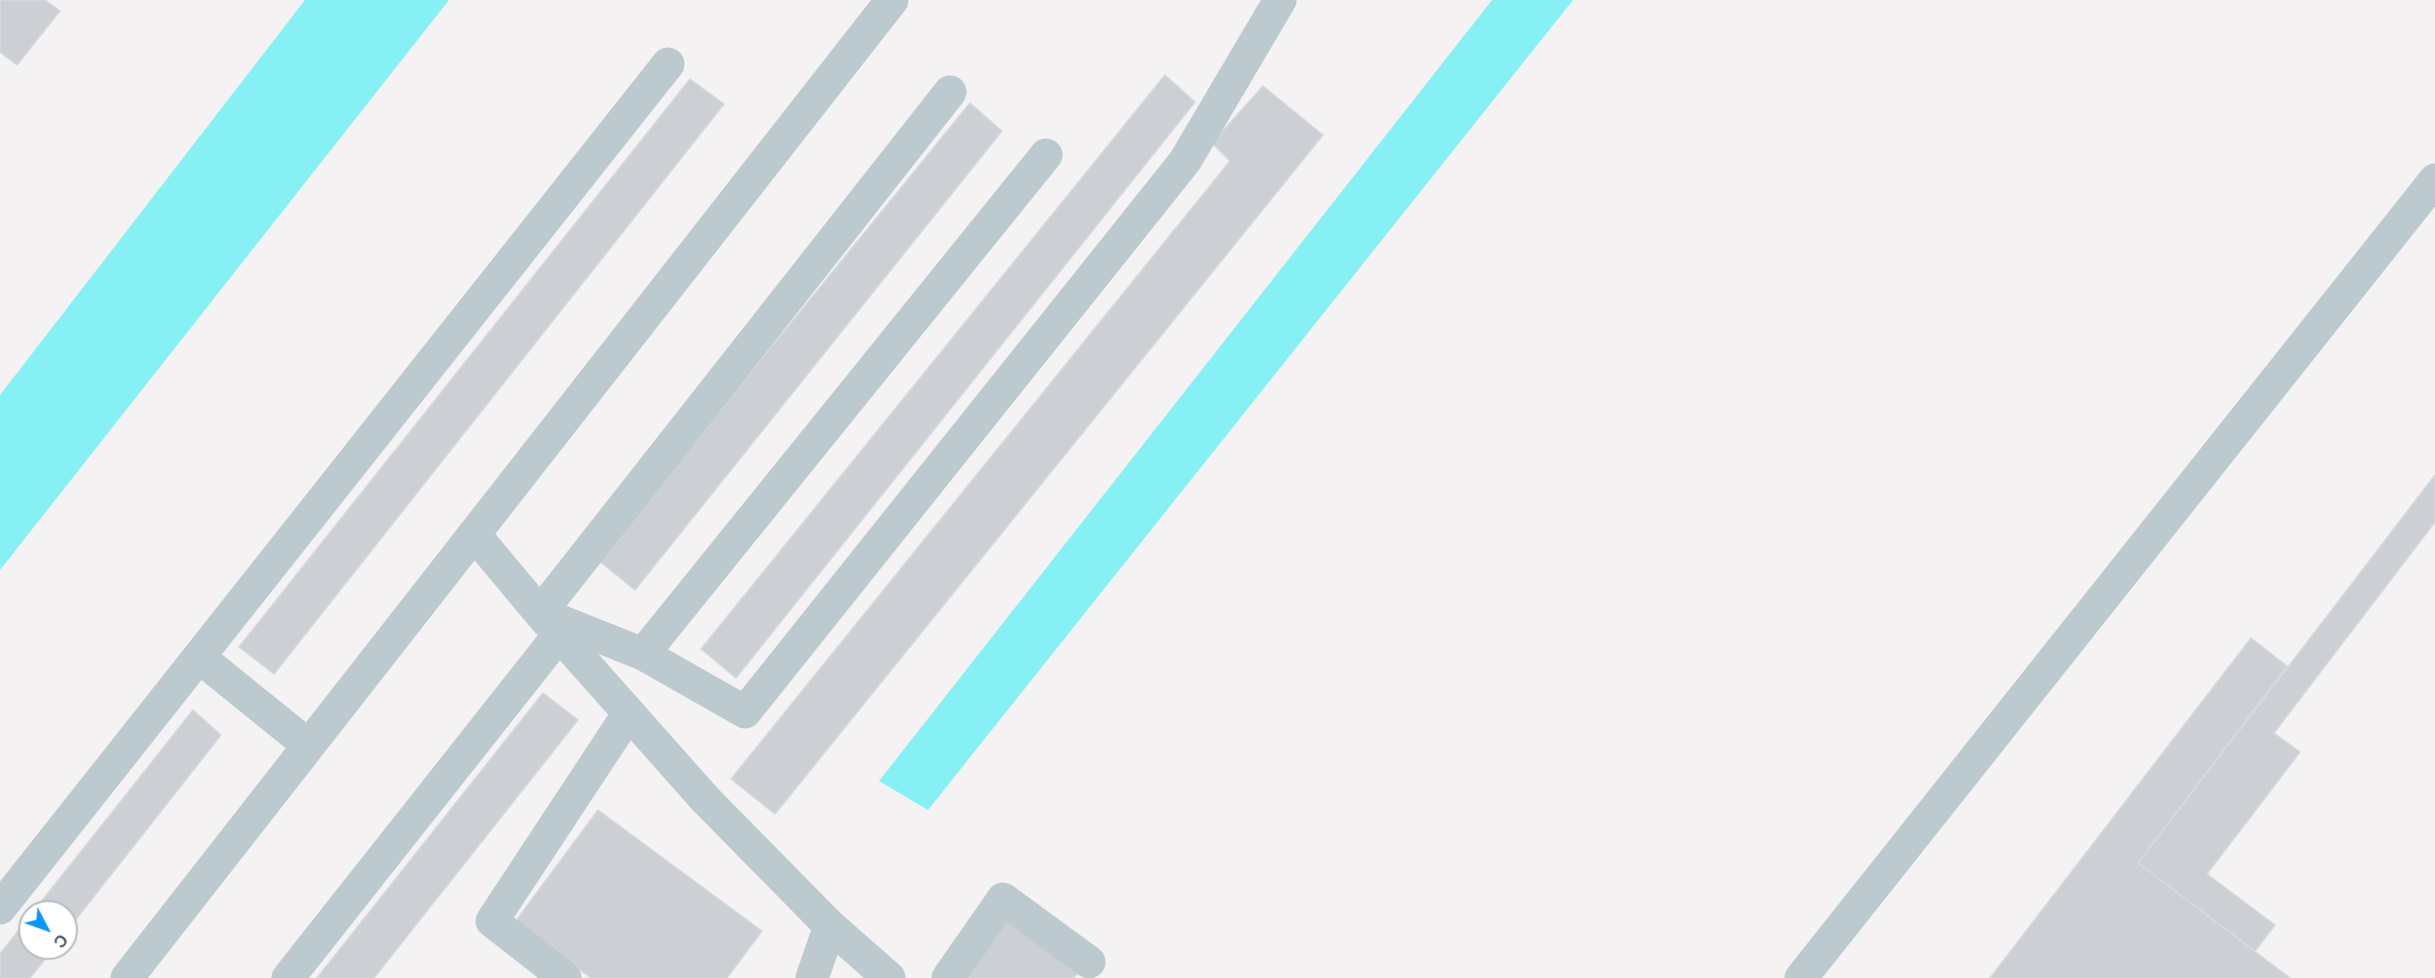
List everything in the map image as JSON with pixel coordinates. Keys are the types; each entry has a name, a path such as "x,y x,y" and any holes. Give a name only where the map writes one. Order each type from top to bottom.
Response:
{"street":[{"path":"127,978 892,0"},
{"path":"549,624 643,654 745,712 1185,161 1280,0"},
{"path":"0,908 668,64"},
{"path":"288,978 549,624 950,92"},
{"path":"643,654 1046,155"},
{"path":"1801,978 2435,180"},
{"path":"474,534 549,624 705,799 830,926 889,978"},
{"path":"199,657 308,745"},
{"path":"565,978 492,921 628,713"},
{"path":"948,978 1003,899 1089,962"},
{"path":"812,978 830,926"}],"water":[{"path":"305,0 449,0 0,570 0,395"},
{"path":"1492,0 1573,0 928,810 879,781"}],"building":[{"path":"0,0 45,0 60,11 17,65 0,52"},
{"path":"1165,75 1195,102 736,678 701,649"},
{"path":"690,79 724,104 274,674 239,647"},
{"path":"1263,86 1323,135 775,814 731,779 1230,161 1212,143"},
{"path":"970,103 1002,131 635,590 598,560"},
{"path":"2435,475 2435,522 2274,733 2300,752 2207,874 2275,925 2255,951 2138,863"},
{"path":"2251,638 2287,666 2138,863 2290,978 1990,978"},
{"path":"543,693 578,720 374,978 317,978"},
{"path":"193,710 221,735 78,917 78,900 43,900"},
{"path":"598,810 762,931 727,978 591,978 515,922"},
{"path":"1007,921 1078,973 1074,978 965,978"},
{"path":"18,931 18,960 44,960 30,978 0,978 0,954"}]}
